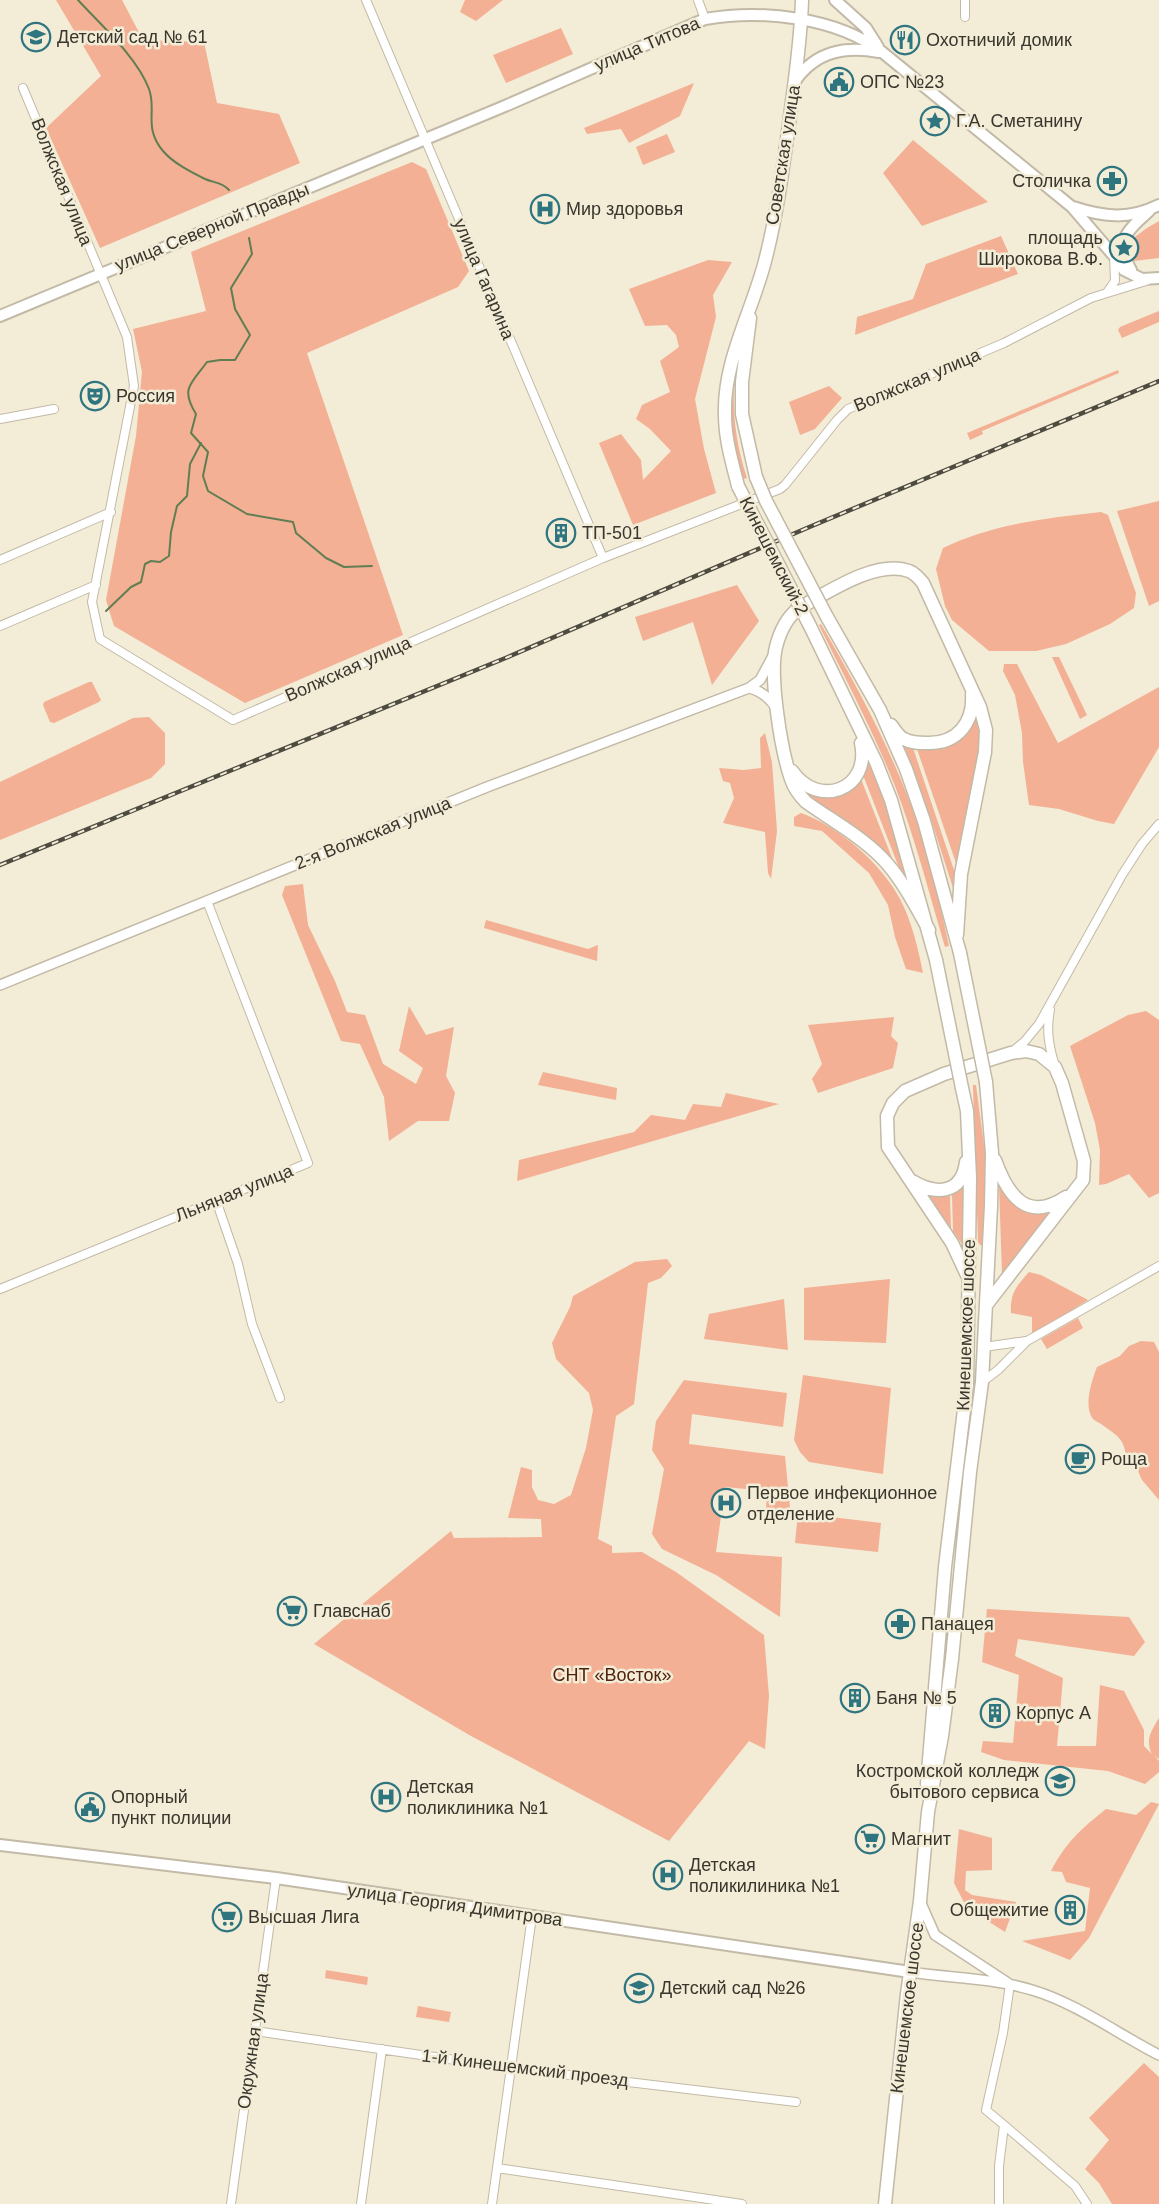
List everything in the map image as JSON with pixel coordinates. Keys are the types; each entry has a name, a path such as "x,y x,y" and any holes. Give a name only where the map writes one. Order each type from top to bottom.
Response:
{"main road":[{"name":"Советская улица","path":"751,308 765,261 779,191 795,81 802,0"},
{"path":"835,0 866,28 882,52"},
{"name":"улица Титова","path":"425,140 705,19 723,16 802,20 834,26 856,34 882,52 1072,207"},
{"path":"795,81 805,68 832,51 854,49 882,52"},
{"name":"улица Северной Правды","path":"0,316 425,140"},
{"path":"1072,207 1106,216 1124,216 1155,207"},
{"path":"1072,207 1124,270 1136,277 1155,279"},
{"path":"1136,277 1122,249 1123,239 1155,207"},
{"name":"Кинешемский-2","path":"751,308 742,382 742,414 756,477 766,501 827,617 880,710"},
{"name":"Кинешемский-2","path":"751,308 740,333 728,379 724,414 729,454 738,486 810,626 857,725"},
{"path":"929,930 914,902 882,858 859,838 806,802 791,781 774,694 776,649 784,622 798,608 863,574 881,569 898,568 912,571 923,583 980,706 986,730 985,752 961,874 957,934"},
{"path":"880,710 898,735 904,739 914,743 936,744 950,739 962,730 970,718 973,705 971,687"},
{"path":"880,710 906,769 924,820 957,934 986,1082 992,1153 1009,1191 1024,1204 1039,1208 1055,1204 1072,1193"},
{"path":"786,763 796,777 813,789 824,792 845,787 854,780 864,756 857,725"},
{"path":"857,725 876,762 891,800 929,930"},
{"name":"Кинешемское шоссе","path":"885,2204 920,1901 928,1812 928,1766 935,1675 955,1473 967,1385 970,1283 967,1111 929,930"},
{"path":"970,1283 952,1243 888,1147 887,1116 893,1104 905,1091 931,1079 1011,1053 1026,1051 1039,1054 1055,1067 1065,1092 1084,1161 1083,1180 987,1304"},
{"path":"907,1178 932,1190 952,1187 965,1171 969,1140"},
{"name":"Кинешемское шоссе","path":"928,1812 942,1736 952,1659 957,1589 982,1382 992,1153"},
{"name":"улица Георгия Димитрова","path":"0,1845 276,1878 910,1972"}],"street":[{"name":"улица Гагарина","path":"366,0 603,558"},
{"path":"698,0 705,19"},
{"path":"965,0 965,17"},
{"name":"Волжская улица","path":"23,87 127,337 134,386 92,602 100,639 233,720 603,558 780,489 848,409 1004,343 1107,292 1155,279"},
{"path":"1107,292 1115,281 1114,256 1123,239"},
{"path":"0,419 54,409"},
{"path":"0,560 111,512"},
{"path":"0,626 96,585"},
{"path":"749,688 760,680 776,649"},
{"path":"749,688 758,690 771,700 778,711"},
{"name":"2-я Волжская улица","path":"0,985 487,787 749,688"},
{"path":"1011,1053 1039,1024 1122,875 1142,844 1159,824"},
{"name":"Льняная улица","path":"0,1289 308,1162 207,901"},
{"path":"1051,1003 1047,1026 1055,1067"},
{"path":"216,1200 238,1264 252,1324 280,1398"},
{"path":"982,1382 1028,1341 1159,1266"},
{"path":"984,1347 1028,1341"},
{"name":"Окружная улица","path":"231,2204 276,1878"},
{"path":"920,1901 935,1935 1010,1984"},
{"path":"492,2204 532,1916"},
{"path":"910,1972 1010,1984 1056,1999 1159,2055"},
{"path":"1010,1984 1003,2033 986,2110 1075,2186 1087,2204"},
{"name":"1-й Кинешемский проезд","path":"255,2031 511,2068 796,2102"},
{"path":"361,2204 382,2049"},
{"path":"999,2204 999,2166 1004,2125"},
{"path":"497,2168 742,2204"}],"green space":[{"path":"56,0 122,0 143,40 204,42 217,103 279,114 300,163 100,248 46,128 101,76"},
{"path":"465,0 503,0 476,21 460,12"},
{"path":"561,28 573,54 506,83 493,55"},
{"path":"694,83 680,116 629,143 621,129 587,134 584,128"},
{"path":"667,134 675,152 643,165 636,147"},
{"path":"913,140 988,202 922,226 883,173"},
{"path":"412,162 426,169 469,271 458,287 307,353 403,635 245,703 114,626 106,600 136,436 142,372 133,329 206,311 191,252"},
{"path":"1159,221 1159,258 1134,261 1128,242"},
{"path":"1001,236 1018,274 855,335 857,317 913,299 926,264"},
{"path":"708,260 732,262 713,295 716,317 695,399 704,449 716,493 633,525 599,443 621,434 641,460 643,480 671,451 650,429 636,419 642,405 670,392 660,361 679,347 676,335 667,325 645,326 629,289"},
{"path":"1159,311 1159,322 1122,338 1118,330 1120,327"},
{"path":"735,366 735,423 747,478 744,479 731,437 730,409"},
{"path":"1118,370 1119,373 982,431 983,434 970,440 967,433"},
{"path":"829,386 842,398 815,429 800,435 789,402"},
{"path":"1159,501 1159,601 1149,606 1117,511"},
{"path":"1101,512 1108,515 1136,593 1134,608 1110,624 1066,644 1036,651 989,651 952,620 945,606 936,569 943,548 1000,528"},
{"path":"737,585 759,621 712,685 693,622 643,641 635,617"},
{"path":"821,624 874,721 908,796 927,852 949,946 945,947 895,786 819,625"},
{"path":"1052,657 1059,657 1087,715 1080,719"},
{"path":"1004,664 1017,664 1058,743 1159,687 1159,747 1114,824 1059,809 1029,805 1023,762 1022,733 1015,695 1003,671"},
{"path":"92,682 101,700 54,723 50,722 43,705 44,702"},
{"path":"978,714 981,746 957,866 917,749 939,749 954,743 966,732"},
{"path":"149,717 165,733 165,764 151,778 0,840 0,782 133,718"},
{"path":"765,733 772,762 777,831 771,879 768,873 765,832 723,823 734,798 730,783 723,781 719,768 744,770 761,768 760,738"},
{"path":"904,746 913,748 955,873 953,888 931,819"},
{"path":"870,762 886,802 915,890 901,873 863,775"},
{"path":"861,779 896,868 813,802 804,791 805,789 853,787"},
{"path":"801,813 830,827 858,848 892,886 908,917 923,973 906,969 895,937 888,905 869,873 822,831 794,826 794,817"},
{"path":"303,884 308,925 347,1012 365,1015 383,1064 416,1084 423,1068 399,1051 409,1006 426,1035 454,1027 446,1076 455,1093 449,1121 418,1121 389,1141 384,1097 360,1044 341,1041 282,895 285,886"},
{"path":"486,920 588,949 598,945 597,961 484,928"},
{"path":"1146,1011 1159,1020 1159,1193 1149,1198 1129,1174 1099,1185 1100,1150 1095,1123 1070,1046 1128,1015"},
{"path":"894,1017 891,1036 898,1043 893,1068 818,1093 812,1079 822,1064 808,1025"},
{"path":"543,1072 617,1088 616,1100 538,1085"},
{"path":"973,1085 976,1085 985,1153 984,1245 978,1242"},
{"path":"726,1093 779,1104 517,1181 519,1160 634,1132 651,1115 685,1120 693,1104 721,1107"},
{"path":"999,1186 1015,1204 1035,1212 1052,1213 1002,1274"},
{"path":"963,1187 964,1247 953,1231 952,1194"},
{"path":"925,1194 937,1197 950,1196 951,1230"},
{"name":"СНТ «Восток»","path":"667,1259 672,1266 661,1278 648,1283 634,1404 616,1416 598,1539 612,1546 612,1553 642,1552 676,1572 764,1635 769,1696 765,1749 749,1741 669,1841 471,1736 314,1644 451,1531 454,1538 542,1537 541,1519 508,1518 521,1467 532,1470 532,1487 538,1500 554,1504 571,1495 586,1448 593,1410 589,1393 556,1359 552,1343 573,1296 635,1262"},
{"path":"1029,1272 1041,1275 1088,1300 1032,1335 1032,1317 1011,1313 1015,1291"},
{"path":"890,1279 886,1343 804,1340 804,1288"},
{"path":"784,1299 788,1350 704,1339 709,1314"},
{"path":"1078,1318 1083,1328 1047,1349 1041,1339"},
{"path":"1141,1341 1154,1342 1159,1352 1159,1500 1142,1480 1137,1469 1127,1461 1120,1439 1093,1419 1089,1407 1089,1393 1097,1367 1120,1356 1129,1346"},
{"path":"803,1375 891,1388 883,1474 809,1462 800,1452 794,1440"},
{"path":"684,1380 787,1393 783,1427 692,1414 689,1444 785,1456 790,1508 766,1510 767,1491 725,1487 716,1552 782,1557 780,1617 716,1575 662,1549 652,1534 664,1469 652,1450 656,1421"},
{"path":"798,1513 881,1523 878,1552 795,1543"},
{"path":"987,1609 1129,1617 1145,1642 1134,1656 1018,1639 1015,1656 1063,1678 1057,1746 1096,1746 1100,1685 1124,1691 1144,1730 1144,1746 1152,1754 1149,1740 1151,1731 1159,1718 1159,1759 1155,1756 1159,1761 1159,1772 1145,1784 1108,1771 1004,1760 981,1752 983,1741 1013,1743 1019,1675 982,1662"},
{"path":"1151,1802 1159,1804 1089,1938 1070,1960 1022,1941 1085,1931 1090,1888 1066,1882 1062,1872 1051,1871 1062,1852 1075,1837 1106,1809 1136,1815"},
{"path":"959,1829 992,1838 992,1870 966,1871 965,1890 972,1895 1016,1902 1005,1932 967,1908 954,1883"},
{"path":"326,1970 368,1977 367,1985 325,1978"},
{"path":"418,2006 451,2012 449,2022 416,2017"},
{"path":"1144,2063 1159,2077 1159,2204 1112,2204 1099,2183 1085,2169 1109,2140 1089,2118"}],"waterway":[{"path":"78,0 118,42 143,77 151,97 152,127 163,151 182,167 205,179 224,185 229,190"},
{"path":"249,238 252,254 231,288 235,309 250,335 235,360 207,362 192,381 188,392 196,414 191,433 208,452 203,476 208,491 247,514 293,522 296,533 326,558 344,567 372,566"},
{"path":"106,611 131,587 141,582 145,564 151,561 160,562 169,556 171,532 177,506 187,496 190,464 201,443"}],"railway":[{"path":"0,865 508,657 807,528 1159,381"}],"place":[{"name":"Детский сад № 61","path":"36,37"},
{"name":"Охотничий домик","path":"905,40"},
{"name":"ОПС №23","path":"839,82"},
{"name":"Г.А. Сметанину","path":"935,121"},
{"name":"Столичка","path":"1112,181"},
{"name":"Мир здоровья","path":"545,209"},
{"name":"площадь Широкова В.Ф.","path":"1124,248"},
{"name":"Россия","path":"95,396"},
{"name":"ТП-501","path":"561,533"},
{"name":"Роща","path":"1080,1459"},
{"name":"Первое инфекционное отделение","path":"726,1503"},
{"name":"Главснаб","path":"292,1611"},
{"name":"Панацея","path":"900,1624"},
{"name":"Баня № 5","path":"855,1698"},
{"name":"Корпус А","path":"995,1713"},
{"name":"Костромской колледж бытового сервиса","path":"1060,1781"},
{"name":"Детская поликлиника №1","path":"386,1797"},
{"name":"Опорный пункт полиции","path":"90,1807"},
{"name":"Магнит","path":"870,1839"},
{"name":"Детская поликилиника №1","path":"668,1875"},
{"name":"Общежитие","path":"1070,1910"},
{"name":"Высшая Лига","path":"227,1917"},
{"name":"Детский сад №26","path":"639,1988"}]}
